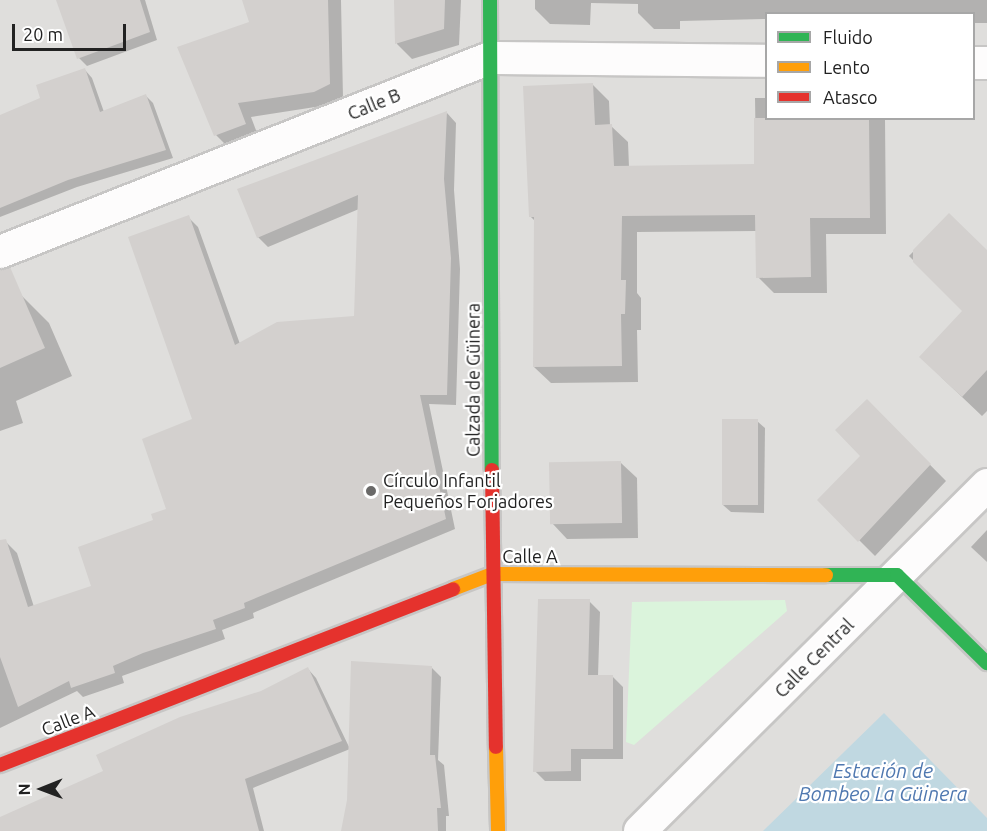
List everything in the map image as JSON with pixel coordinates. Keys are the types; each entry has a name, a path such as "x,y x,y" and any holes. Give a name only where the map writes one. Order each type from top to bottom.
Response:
{"street":[{"name":"Calzada de Güinera","path":"490,0 492,574 498,831"},
{"name":"Calle B","path":"0,252 490,58 765,61"},
{"name":"Calle Central","path":"640,831 987,485"},
{"name":"Calle A","path":"0,765 492,574 897,575"},
{"path":"897,575 987,663"}],"shaded area":[{"path":"0,0 987,0 987,831 0,831"}],"green space":[{"path":"785,600 787,611 634,745 626,742 632,602"}],"water":[{"name":"Estación de Bombeo La Güinera","path":"884,713 987,818 987,831 763,831"}],"building":[{"path":"56,0 140,0 150,32 77,59"},
{"path":"242,0 328,0 330,84 314,92 238,103 246,124 214,136 177,47 249,22"},
{"path":"394,0 445,0 444,29 395,44"},
{"path":"85,68 100,112 146,94 166,150 68,180 0,208 0,115 40,98 36,85"},
{"path":"593,83 595,125 612,124 614,166 754,164 754,118 765,118 765,120 869,120 870,218 810,218 811,277 756,278 755,215 622,216 621,280 626,280 625,314 621,314 622,366 533,367 534,217 529,217 523,86"},
{"path":"447,111 444,179 451,258 447,395 420,395 446,519 244,603 245,608 213,620 216,629 143,653 113,666 115,673 71,688 69,681 18,707 0,657 0,540 6,539 28,607 91,586 78,547 153,520 151,514 166,509 142,439 192,419 128,237 189,215 235,345 277,322 354,316 358,195 257,238 237,189"},
{"path":"949,213 987,250 987,370 962,397 919,357 962,311 913,262 913,250"},
{"path":"10,267 45,348 0,368 0,270"},
{"path":"867,399 931,464 858,542 817,500 860,456 835,430"},
{"path":"722,419 758,419 758,505 722,505"},
{"path":"621,461 622,523 550,524 549,462"},
{"path":"538,599 590,599 588,675 613,675 613,749 571,749 571,771 533,772"},
{"path":"351,661 432,666 430,755 435,755 441,808 437,808 438,831 341,831 347,800"},
{"path":"308,667 342,741 245,779 259,831 0,831 0,817 103,771 96,755 180,717 261,691"}],"traffic: fast":[{"path":"490,0 492,470"},
{"path":"826,575 897,575 987,663"}],"traffic: slow":[{"path":"453,589 492,574 826,575"},
{"path":"496,747 498,831"}],"traffic: jam":[{"path":"492,470 496,747"},
{"path":"0,765 453,589"}],"place":[{"name":"Círculo Infantil Pequeños Forjadores","path":"371,491"}]}
